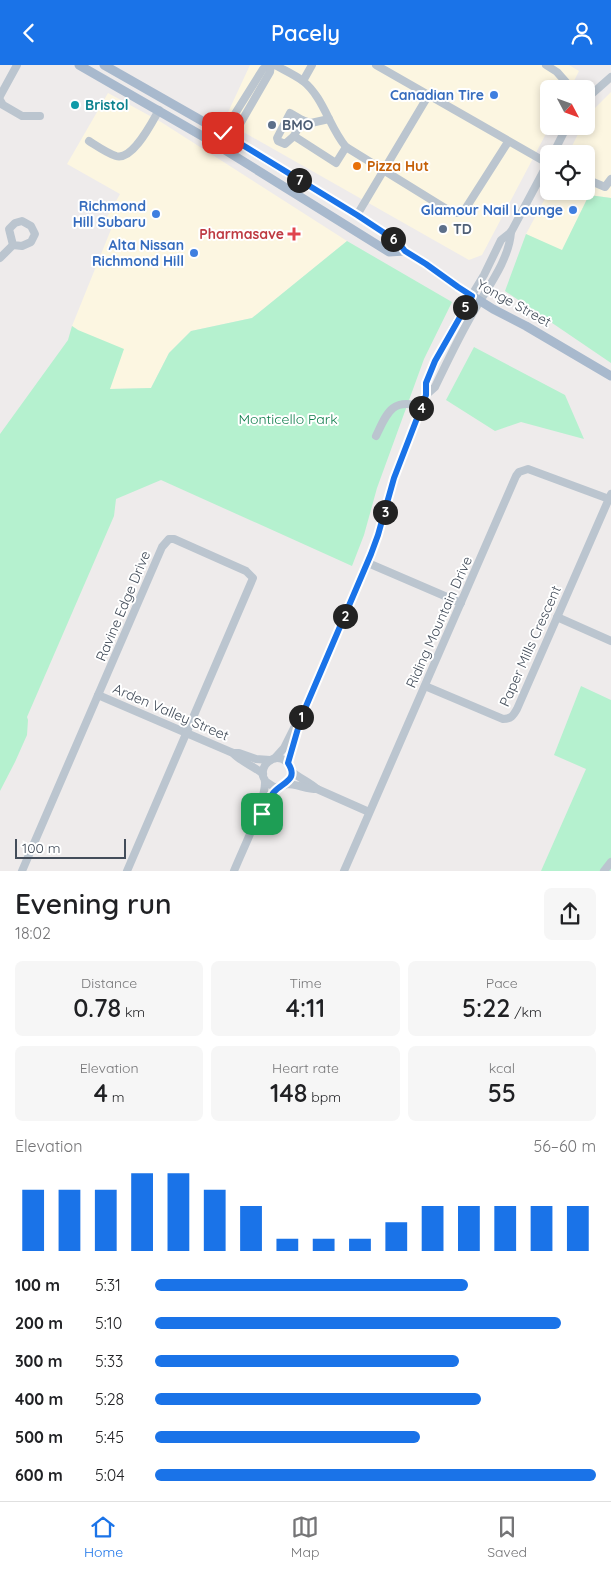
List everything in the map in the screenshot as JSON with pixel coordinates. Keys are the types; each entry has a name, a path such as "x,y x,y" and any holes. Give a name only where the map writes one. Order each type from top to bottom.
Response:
{"main road":[{"name":"Yonge Street","path":"79,65 216,144 389,251 405,251"},
{"name":"Yonge Street","path":"104,65 223,133 357,215 398,242 405,251 480,301 526,325 611,376"}],"street":[{"path":"17,65 0,98 3,105 22,116 40,116"},
{"path":"84,65 96,74"},
{"path":"216,144 263,69 270,65 270,72 225,150"},
{"path":"275,65 303,81 320,101 337,136 346,147 448,210 457,213 464,211 508,142"},
{"path":"303,81 312,65"},
{"path":"376,65 540,159"},
{"path":"546,65 557,72 564,80"},
{"path":"595,91 611,77"},
{"path":"357,215 428,96"},
{"path":"89,141 118,157 127,155 145,135 159,110"},
{"path":"302,120 294,136 285,144 278,141 277,138 290,113 311,123 328,119"},
{"path":"294,136 336,163 346,147"},
{"path":"234,871 265,791 265,765 284,748 301,718 368,563 394,478 426,395 426,383 435,361 502,240 511,232 540,178"},
{"path":"595,183 605,187 611,179"},
{"path":"426,395 435,387 448,358 493,279 510,245 511,232"},
{"path":"0,258 13,245"},
{"path":"376,436 390,411 397,405 409,403 422,407"},
{"name":"Riding Mountain Drive","path":"344,871 516,476 519,472 528,469 610,496"},
{"name":"Paper Mills Crescent","path":"425,686 503,719 509,719 513,715 610,496"},
{"name":"Ravine Edge Drive","path":"22,871 162,547 169,539 174,539 246,571 253,578 187,733"},
{"path":"368,563 460,603"},
{"path":"557,617 611,641"},
{"name":"Arden Valley Street","path":"98,695 234,753 256,759 272,759"},
{"path":"288,763 301,718"},
{"path":"127,871 187,733"},
{"name":"Arden Valley Street","path":"234,753 237,758 254,766 264,777"},
{"path":"272,759 282,759 288,763 291,771 299,778 312,784 317,789 369,812"},
{"path":"254,823 262,814 273,793 290,778 291,771"},
{"path":"264,777 272,786 293,784 309,789 317,789"},
{"path":"604,871 611,862"}],"shaded area":[{"path":"250,65 569,65 579,71 574,80 540,80 540,135 545,135 482,255 469,260 224,121"},
{"path":"611,92 611,198 595,196 595,145 572,145 578,135 595,135 595,108"},
{"path":"108,93 161,122 347,241 252,318 191,331 169,353 151,388 109,389 78,330 72,326 112,227 103,224 120,194 67,164"},
{"path":"544,200 587,200 562,251 526,234"}],"green space":[{"path":"595,196 611,198 611,363 505,291 526,234 562,250 587,200 595,200"},
{"name":"Monticello Park","path":"347,241 452,302 424,359 377,488 364,535 352,566 161,480 116,499 114,516 27,717 27,735 0,791 0,434 68,340 72,326 124,349 110,389 151,388 169,353 191,331 252,318"},
{"path":"474,347 565,395 584,439 521,422 495,431 446,400"},
{"path":"581,686 611,700 611,871 541,871 586,769 554,755"}],"place":[{"name":"Canadian Tire","path":"494,95"},
{"name":"Bristol","path":"75,105"},
{"name":"BMO","path":"272,125"},
{"name":"Pizza Hut","path":"357,166"},
{"name":"Glamour Nail Lounge","path":"573,210"},
{"name":"Richmond Hill Subaru","path":"156,214"},
{"name":"TD","path":"443,229"},
{"name":"Pharmasave","path":"294,234"},
{"name":"Alta Nissan Richmond Hill","path":"194,253"}],"route":[{"path":"223,133 357,215 398,242 405,251 472,296 435,361 426,383 426,395 394,478 378,535 366,568 301,718 288,763 291,769 290,778 286,784 279,787 273,793 262,814"}]}
